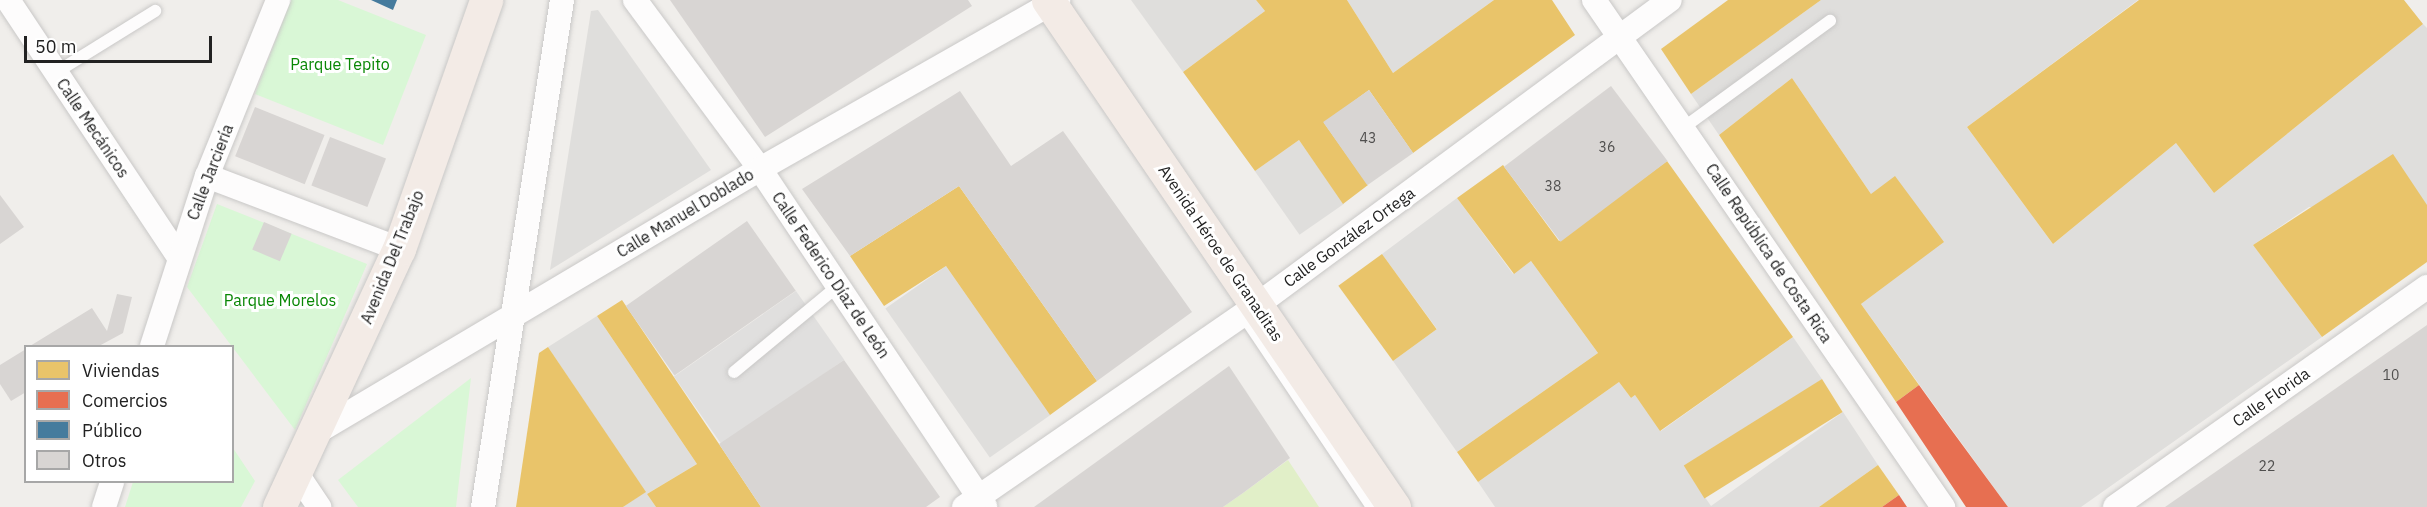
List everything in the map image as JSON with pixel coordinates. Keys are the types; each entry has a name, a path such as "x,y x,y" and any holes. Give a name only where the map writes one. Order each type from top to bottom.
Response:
{"main road":[{"name":"Avenida Del Trabajo","path":"279,507 317,432 399,249 486,0"},
{"name":"Avenida Héroe de Granaditas","path":"1045,6 1245,308 1394,507"}],"street":[{"name":"Calle Mecánicos","path":"8,0 178,256"},
{"name":"Calle Jarciería","path":"152,345 178,256 207,176 278,0"},
{"path":"483,507 562,0"},
{"name":"Calle Federico Díaz de León","path":"635,0 760,169 838,286 975,503"},
{"name":"Calle República de Costa Rica","path":"1594,0 1943,507"},
{"name":"Calle González Ortega","path":"975,503 1620,39 1670,0"},
{"name":"Calle Manuel Doblado","path":"317,432 760,169 1045,6"},
{"path":"207,176 399,249"},
{"name":"Calle Florida","path":"2115,507 2427,287"},
{"path":"297,474 319,507"},
{"path":"104,507 112,483"}],"lane":[{"path":"56,73 155,11"},
{"path":"1683,128 1830,21"},
{"path":"734,372 838,286"},
{"path":"1245,308 1372,507"}],"shaded area":[{"path":"1131,0 1256,0 1265,11 1183,72"},
{"path":"1347,0 1494,0 1393,73"},
{"path":"1821,0 2138,0 1967,127 2053,244 2176,143 2214,193 2423,24 2427,28 2427,205 2309,207 2253,245 2322,337 2081,507 2008,507 1861,304 1943,242 1871,194 1792,78 1719,135 1691,94"},
{"path":"598,10 711,170 550,270 591,11"},
{"path":"1299,140 1344,204 1300,235 1255,171"},
{"path":"1457,198 1513,274 1531,261 1598,353 1457,452 1393,361 1437,329 1382,254"},
{"path":"946,266 1050,415 990,458 885,308"},
{"path":"796,291 844,360 722,445 674,376"},
{"path":"597,316 697,464 647,494 656,507 623,507 645,492 548,347"},
{"path":"1793,337 1822,379 1689,474 1711,506 1843,412 1878,465 1819,507 1495,507 1478,482 1619,382 1631,398 1635,395 1661,431"}],"green space":[{"name":"Parque Tepito","path":"291,0 338,0 426,35 383,145 255,94"},
{"name":"Parque Morelos","path":"217,204 367,264 295,430 234,349 234,345 231,345 187,287"},
{"path":"471,378 456,507 358,507 338,480"},
{"path":"234,450 255,481 241,507 125,507 133,483 234,483"},
{"path":"1288,460 1319,507 1223,507 1243,493"}],"building: Viviendas":[{"path":"1256,0 1347,0 1393,73 1494,0 1552,0 1575,35 1413,153 1369,90 1324,123 1368,185 1343,204 1299,140 1255,171 1183,72 1265,11"},
{"path":"1728,0 1821,0 1691,94 1661,49"},
{"path":"2139,0 2404,0 2423,24 2214,193 2176,143 2053,244 1967,127"},
{"path":"1792,78 1871,194 1895,176 1944,242 1861,304 1919,385 1896,402 1719,135"},
{"path":"2393,154 2427,205 2427,262 2322,337 2253,245"},
{"path":"1667,161 1793,337 1660,431 1635,395 1631,398 1619,382 1478,482 1457,452 1598,353 1531,261 1514,274 1457,198 1503,165 1559,241"},
{"path":"959,186 1097,381 1050,415 946,266 884,306 850,256"},
{"path":"1382,254 1437,329 1393,361 1338,286"},
{"path":"622,300 761,507 656,507 647,494 697,464 597,316"},
{"path":"548,347 646,492 623,507 516,507 539,353"},
{"path":"1822,379 1843,412 1704,498 1684,465"},
{"path":"1878,465 1899,495 1882,507 1819,507"}],"building: Comercios":[{"path":"1919,385 2008,507 1966,507 1896,402"},
{"path":"1899,495 1907,507 1882,507"}],"building: Público":[{"path":"371,0 397,0 393,10"}],"building: Otros":[{"path":"670,0 968,0 972,6 765,137"},
{"path":"1611,86 1668,161 1561,242 1504,167"},
{"path":"1369,90 1413,153 1367,185 1323,122"},
{"path":"960,91 1011,166 1063,131 1192,312 1097,381 959,186 850,256 802,189"},
{"path":"255,107 325,135 305,184 235,156"},
{"path":"330,137 386,159 367,207 311,186"},
{"path":"0,195 24,227 0,244"},
{"path":"747,221 796,291 675,376 626,306"},
{"path":"264,222 292,234 280,261 252,250"},
{"path":"117,294 132,297 123,333 101,345 32,345 92,308 107,331"},
{"path":"2427,325 2427,507 2165,507 2283,425"},
{"path":"24,350 24,393 11,401 0,384 0,365"},
{"path":"844,360 940,497 926,507 761,507 719,444"},
{"path":"1229,366 1290,458 1243,493 1223,507 1034,507"}]}
